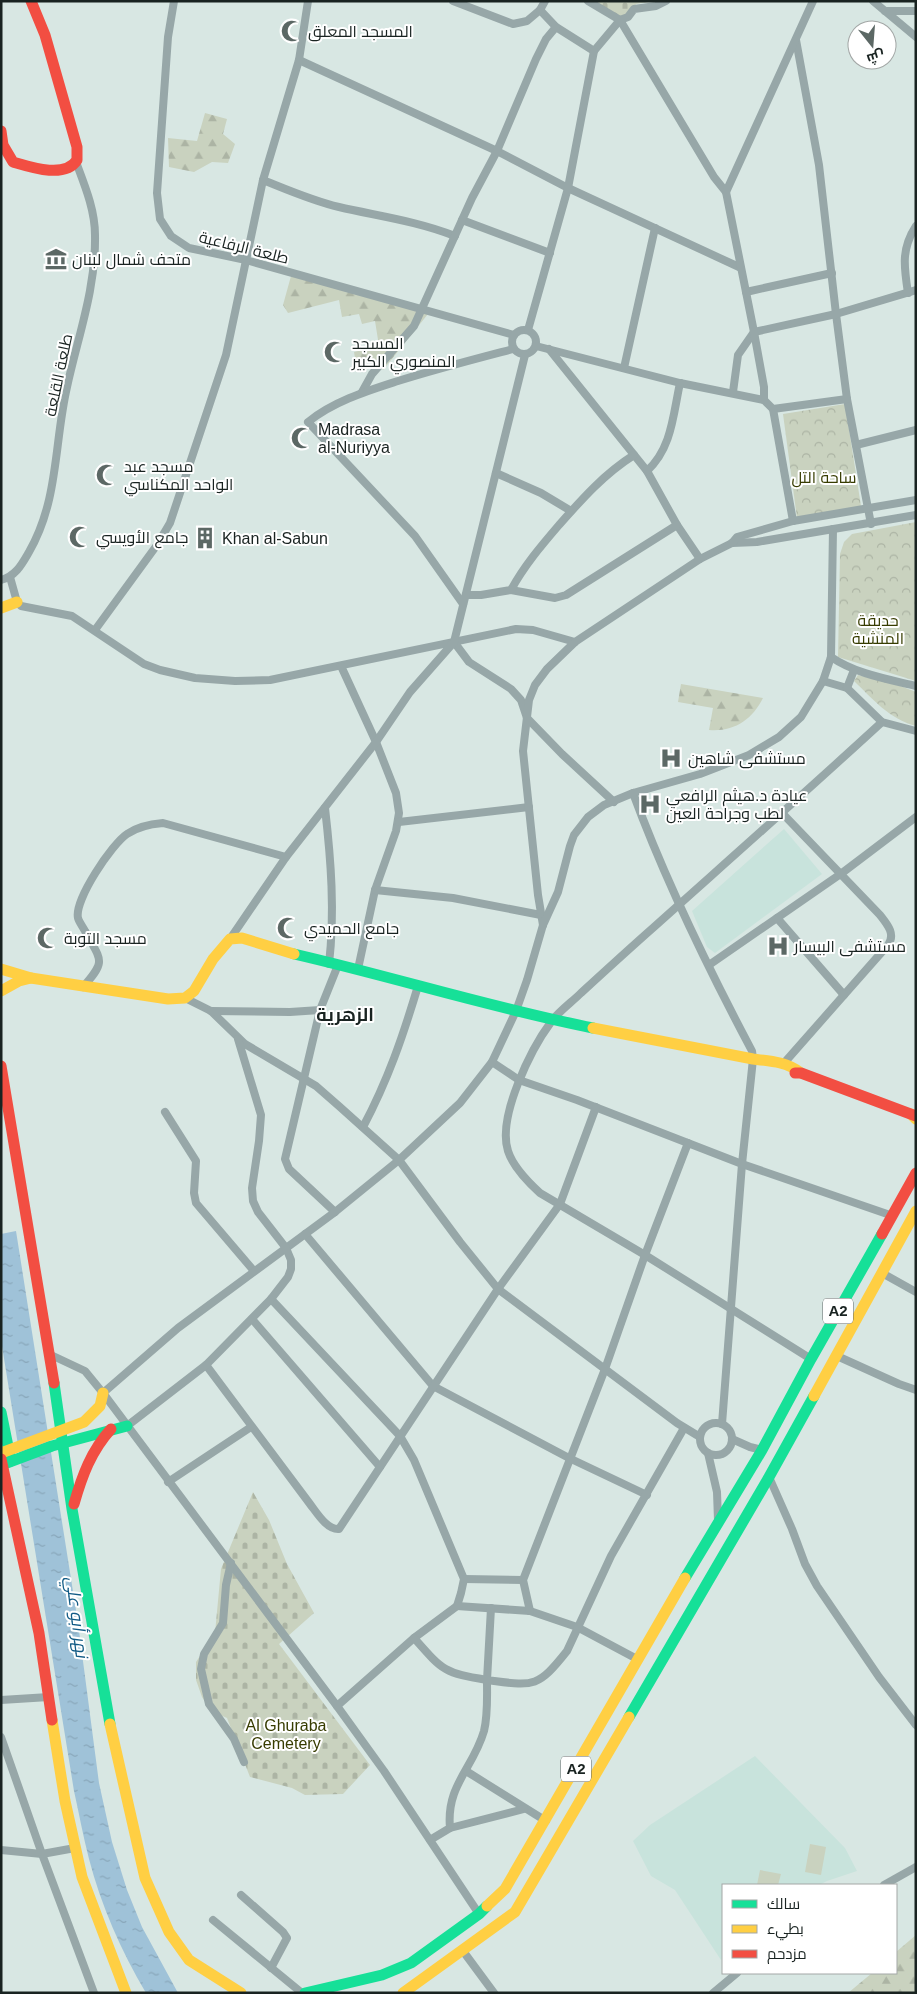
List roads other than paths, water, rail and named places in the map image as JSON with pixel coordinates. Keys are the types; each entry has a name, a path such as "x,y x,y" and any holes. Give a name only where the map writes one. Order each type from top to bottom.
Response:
{"main road":[{"path":"1,131 3,145 13,162 26,166 60,169 68,168 76,162 78,154 75,140 45,35 31,1"},
{"path":"1,608 17,602"},
{"path":"1,969 31,978 83,987 168,999 185,998 194,991 213,959 230,939 242,938 279,951 358,969 552,1020 753,1059 785,1062 802,1073"},
{"path":"1,991 18,981 31,978"},
{"path":"753,1059 788,1071 802,1073 914,1116"},
{"path":"1,1066 51,1355 57,1445 72,1508 114,1750 145,1878 169,1932 189,1960 240,1993"},
{"name":"A2","path":"303,1993 382,1975 411,1963 479,1914 505,1889 544,1825 637,1659 762,1450 810,1359 894,1216 916,1173"},
{"name":"A2","path":"403,1993 515,1912 769,1477 914,1216"},
{"path":"7,1457 56,1432 77,1426 90,1418 100,1406 103,1393"},
{"path":"1,1412 17,1525 40,1633 65,1801 74,1848 82,1877 126,1993"},
{"path":"7,1457 127,1426"},
{"path":"72,1508 89,1456 112,1429"},
{"path":"1,1501 17,1525"},
{"path":"544,1825 558,1840"}],"street":[{"name":"طلعة الرفاعية","path":"174,1 168,37 157,177 160,219 171,236 189,248 246,260 514,336"},
{"path":"95,630 157,545 170,523 226,355 263,180 299,60 308,1"},
{"path":"453,1 513,24 527,21 540,10 545,1"},
{"path":"588,1 620,20 714,177 726,192 739,267 754,332 764,387 764,400"},
{"path":"528,330 568,188 594,51 620,20 630,15 636,8 656,6 666,1"},
{"path":"726,192 813,1"},
{"path":"873,1 916,37"},
{"path":"540,10 556,27 594,51"},
{"path":"886,11 916,11"},
{"path":"362,392 372,374 414,326 462,220 497,151 536,59 546,39 556,27"},
{"path":"796,40 819,165 847,399 870,524"},
{"path":"299,60 497,151 568,188 739,267"},
{"name":"طلعة القلعة","path":"10,577 20,568 38,536 49,502 55,474 66,388 90,299 95,234 91,203 76,162"},
{"path":"263,180 302,196 338,207 420,224 455,236"},
{"path":"462,220 550,253"},
{"path":"733,392 738,355 754,332 836,314 912,292 904,267 904,252 910,234 916,226"},
{"path":"624,368 655,228"},
{"path":"746,292 832,273"},
{"path":"520,330 528,330 536,338 536,346 532,352 525,355 518,354 513,349 511,342 520,330"},
{"path":"536,346 680,383 733,392 764,400 773,409 793,522"},
{"path":"549,348 647,471 677,525 700,559"},
{"path":"463,604 415,536 308,422 321,412 362,392 513,349"},
{"path":"230,939 286,858 376,742 410,692 454,642 525,355"},
{"path":"647,471 662,455 665,448 670,434 680,383"},
{"path":"773,409 847,399"},
{"path":"856,445 916,430"},
{"path":"511,590 531,557 571,511 601,479 618,465 634,456"},
{"path":"496,473 540,493 571,511"},
{"path":"543,924 523,751 528,700 535,685 547,669 575,642 700,559 732,543 737,537 793,522 916,500"},
{"path":"732,543 751,543 916,515"},
{"path":"466,595 481,595 511,590 555,598 566,595 677,525"},
{"path":"103,1393 178,1328 334,1212 399,1160 460,1103 492,1062 516,1011 543,924 558,892 574,835 588,816 634,793 700,774 748,755 779,737 801,716 823,681 831,657 833,529"},
{"path":"1,580 10,577 17,602 31,609 72,616 144,664 160,670 195,678 235,681 270,680 509,630 525,629 575,642"},
{"path":"454,642 470,662 482,672 511,689 521,700 527,718 562,754 614,802"},
{"path":"831,657 842,665 854,670 916,686"},
{"path":"341,666 376,742 396,793 398,804 399,822 375,890 358,969"},
{"path":"847,688 854,670"},
{"path":"823,681 847,688 882,722 916,731"},
{"path":"810,1359 646,1255 540,1192 529,1183 511,1157 507,1149 506,1132 509,1109 519,1080 552,1020 783,814 882,722"},
{"path":"634,793 650,838 680,904 752,1051 753,1059 742,1164 722,1424"},
{"path":"399,822 529,807"},
{"path":"326,808 332,890 334,964 320,1010 286,1153 286,1164 294,1175 334,1212"},
{"path":"783,814 842,873 880,915 889,927 891,934 888,945 785,1062"},
{"path":"710,965 842,873 916,817"},
{"path":"83,987 98,970 100,958 78,918 78,905 116,842 128,833 151,824 163,823 286,858"},
{"path":"375,890 453,898 542,915"},
{"path":"776,918 844,995"},
{"path":"363,1127 382,1091 402,1042 418,986"},
{"path":"185,998 211,1011 238,1039 316,1086 399,1160 460,1242 498,1288 684,1428 700,1437"},
{"path":"211,1011 290,1012 320,1010"},
{"path":"127,1426 206,1365 271,1299 291,1269 291,1260 286,1248 258,1212 253,1201 252,1188 261,1114 238,1039"},
{"path":"492,1062 519,1080 596,1107 742,1164 894,1216"},
{"path":"206,1365 326,1524 334,1529 341,1528 432,1386 498,1288 560,1204 596,1107"},
{"path":"165,1112 196,1162 194,1193 196,1202 254,1271"},
{"path":"530,1611 523,1580 605,1369 688,1143"},
{"path":"305,1234 432,1386 569,1458 647,1495"},
{"path":"882,1273 916,1292"},
{"path":"271,1299 400,1436 417,1467 464,1579 457,1606 414,1638 337,1706"},
{"path":"252,1318 380,1467"},
{"path":"51,1355 85,1371 103,1393 337,1706 479,1914"},
{"path":"837,1356 916,1390"},
{"path":"708,1453 717,1455 726,1452 731,1444 732,1439 729,1430 722,1424 708,1425 700,1437 701,1446 708,1453 717,1492 717,1528"},
{"path":"168,1482 251,1427"},
{"path":"414,1638 438,1665 456,1674 523,1685 542,1678 567,1651 611,1556 684,1428"},
{"path":"732,1439 762,1450"},
{"path":"769,1477 805,1564 817,1586 884,1684 916,1725"},
{"path":"231,1564 226,1585 222,1623 204,1654 201,1668 209,1704 234,1739 244,1762"},
{"path":"464,1579 523,1580"},
{"path":"457,1606 530,1611 577,1627 637,1659"},
{"path":"450,1828 451,1798 466,1771 484,1730 487,1706 491,1608"},
{"path":"1,1700 49,1697"},
{"path":"1,1737 94,1993"},
{"path":"466,1771 524,1809 544,1825"},
{"path":"430,1840 450,1828 524,1809"},
{"path":"1,1850 42,1854 74,1848"},
{"path":"886,1884 916,1867"},
{"path":"241,1895 283,1932 287,1938 271,1968"},
{"path":"213,1920 303,1993"},
{"path":"462,1951 494,1993"},
{"path":"713,1993 736,1974"}],"water":[{"name":"نهر أبو علي","path":"16,1231 78,1623 99,1783 112,1842 127,1890 142,1927 178,1993 146,1993 128,1961 106,1911 94,1876 74,1791 1,1340 1,1234"}],"place":[{"name":"المسجد المعلق","path":"292,31"},
{"name":"متحف شمال لبنان","path":"56,259"},
{"name":"المسجد المنصوري الكبير","path":"335,352"},
{"name":"Madrasa al-Nuriyya","path":"302,438"},
{"name":"مسجد عبد الواحد المكناسي","path":"107,475"},
{"name":"جامع الأويسي","path":"80,537"},
{"name":"Khan al-Sabun","path":"205,538"},
{"name":"مستشفى شاهين","path":"671,758"},
{"name":"عيادة د.هيثم الرافعي لطب وجراحة العين","path":"650,804"},
{"name":"جامع الحميدي","path":"288,928"},
{"name":"مسجد التوبة","path":"48,938"},
{"name":"مستشفی البيسار","path":"778,946"}],"district":[{"name":"الزهرية","path":"345,1015"}],"park label":[{"name":"ساحة التل","path":"824,477"},
{"name":"حديقة المنشية","path":"878,629"},
{"name":"Al Ghuraba Cemetery","path":"286,1734"}]}
